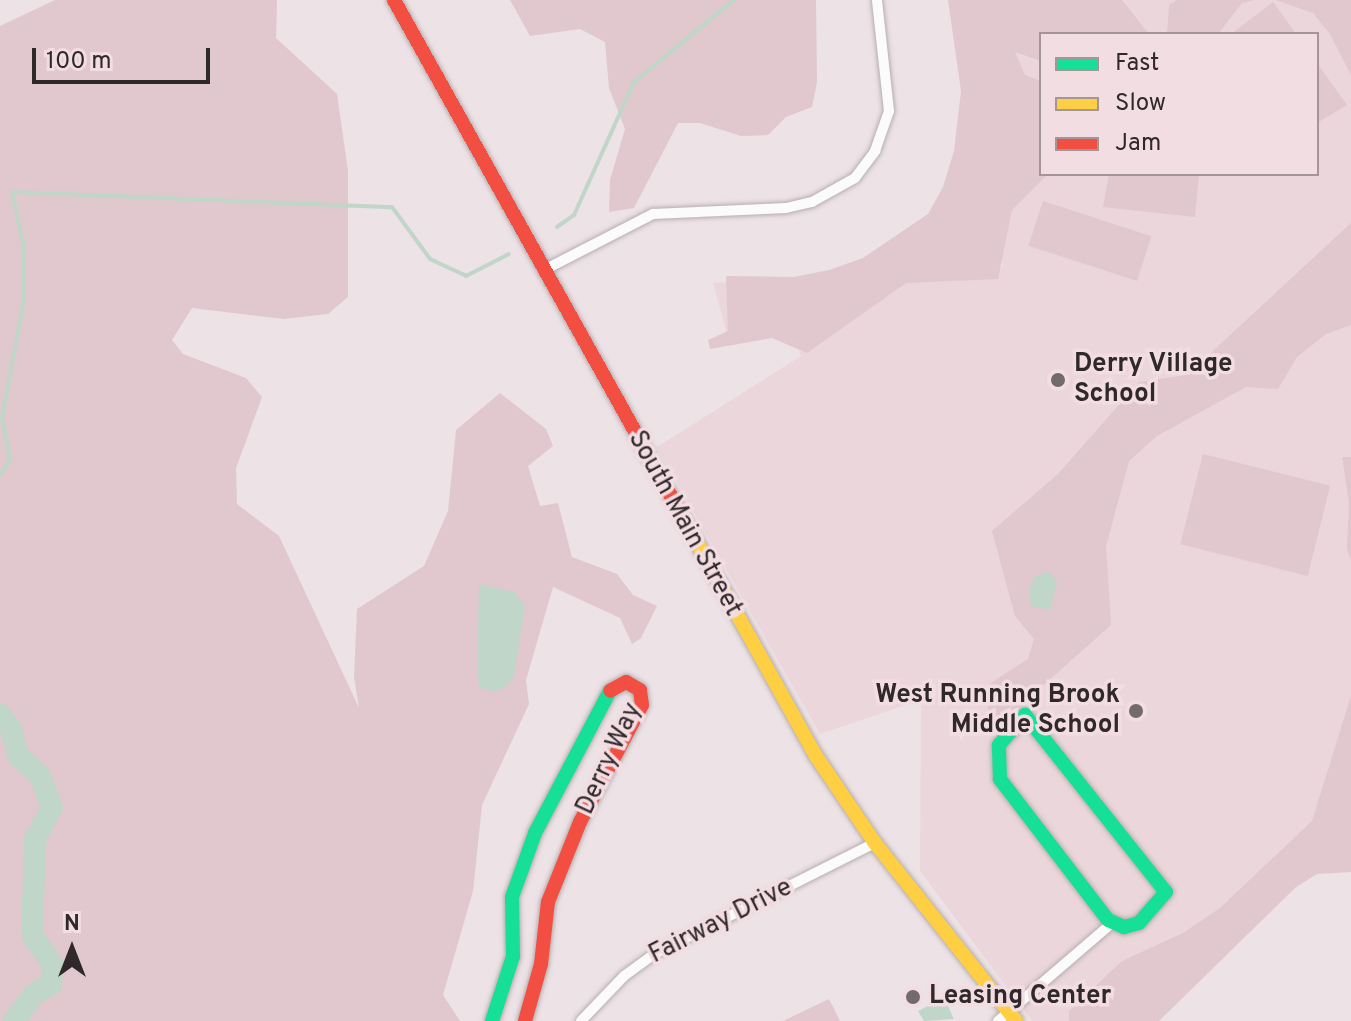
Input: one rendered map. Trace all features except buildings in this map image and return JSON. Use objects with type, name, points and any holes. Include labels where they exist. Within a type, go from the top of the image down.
[{"type":"street","name":"South Main Street","points":[[394,0],[762,662],[875,843],[1008,1018]]},
{"type":"street","points":[[544,270],[653,214],[786,208],[825,197],[855,178],[875,151],[889,111],[877,0]]},
{"type":"street","name":"Derry Way","points":[[492,1021],[513,956],[512,897],[535,833],[612,686],[626,682],[640,690],[642,705],[580,822],[549,898],[541,964],[525,1021]]},
{"type":"street","points":[[1008,1018],[1112,923],[1139,923],[1166,892],[1025,715],[999,745],[1000,779],[1112,923]]},
{"type":"street","name":"Fairway Drive","points":[[581,1021],[610,989],[654,954],[875,843]]},
{"type":"shaded area","points":[[55,0],[277,0],[276,38],[337,94],[348,171],[348,297],[328,314],[284,319],[192,308],[172,340],[183,354],[246,378],[262,397],[236,468],[237,504],[279,536],[359,708],[354,677],[357,609],[424,566],[448,511],[456,430],[500,393],[546,429],[553,446],[528,466],[540,506],[558,503],[572,557],[617,574],[633,595],[657,606],[641,638],[632,644],[620,618],[553,587],[526,680],[529,704],[482,805],[473,891],[443,995],[460,1021],[0,1021],[0,26]]},
{"type":"shaded area","points":[[510,0],[816,0],[817,82],[812,107],[786,117],[768,135],[741,136],[700,123],[678,123],[634,208],[609,212],[610,180],[625,129],[609,88],[605,42],[580,29],[530,36]]},
{"type":"shaded area","points":[[948,0],[1122,0],[1147,32],[1039,32],[1039,60],[1015,52],[1025,75],[1039,80],[1039,176],[1046,176],[1012,210],[998,279],[906,283],[807,353],[772,338],[710,349],[708,340],[728,331],[726,276],[794,277],[829,270],[863,258],[928,214],[943,187],[954,151],[961,91]]},
{"type":"shaded area","points":[[951,0],[1349,0],[1351,457],[1342,457],[1351,518],[1351,723],[1329,814],[1103,1021],[1032,1021],[920,871],[921,700],[820,734],[657,447],[801,356],[784,308],[728,337],[713,283],[1003,267]]},
{"type":"shaded area","points":[[1177,0],[1254,0],[1242,3],[1220,32],[1167,32],[1169,5]]},
{"type":"shaded area","points":[[1276,0],[1351,0],[1351,75],[1330,34],[1313,13]]},
{"type":"shaded area","points":[[1273,2],[1295,32],[1234,32]]},
{"type":"shaded area","points":[[1319,66],[1347,105],[1319,122]]},
{"type":"shaded area","points":[[1109,176],[1199,176],[1195,217],[1103,207]]},
{"type":"shaded area","points":[[1043,201],[1151,236],[1137,281],[1028,246]]},
{"type":"shaded area","points":[[1351,223],[1351,325],[1326,334],[1297,357],[1278,389],[1246,387],[1157,436],[1129,461],[1106,546],[1111,625],[993,730],[983,688],[1028,659],[1034,639],[1015,616],[992,531],[1058,474],[1139,382],[1187,375]]},
{"type":"shaded area","points":[[1203,454],[1330,486],[1308,576],[1181,544]]},
{"type":"shaded area","points":[[1342,457],[1351,457],[1351,560],[1347,549],[1349,504]]},
{"type":"shaded area","points":[[1049,571],[1057,582],[1050,610],[1030,606],[1030,586],[1036,576]]},
{"type":"shaded area","points":[[479,584],[515,592],[525,606],[514,676],[506,687],[493,692],[480,687],[477,673]]},
{"type":"shaded area","points":[[1351,696],[1351,872],[1317,874],[1296,887],[1159,1021],[1069,1021],[1069,1011],[1122,961],[1183,933],[1220,908],[1312,821]]},
{"type":"shaded area","points":[[944,998],[954,1019],[924,1021],[918,1011]]},
{"type":"shaded area","points":[[829,999],[840,1021],[783,1021]]},
{"type":"waterway","points":[[557,227],[574,215],[634,82],[734,0]]},
{"type":"waterway","points":[[0,476],[10,460],[2,417],[23,305],[24,248],[12,192],[392,207],[430,259],[466,276],[509,254]]},
{"type":"waterway","points":[[0,714],[11,729],[18,755],[40,776],[52,807],[35,841],[32,935],[53,965],[51,984],[33,995],[14,1021]]},
{"type":"traffic: fast","points":[[492,1021],[513,956],[512,897],[535,833],[610,691]]},
{"type":"traffic: fast","points":[[1025,715],[1166,892],[1139,923],[1124,927],[1108,920],[1000,779],[999,745],[1025,715]]},
{"type":"traffic: slow","points":[[689,528],[816,756],[875,843],[1016,1021]]},
{"type":"traffic: jam","points":[[394,0],[689,528]]},
{"type":"traffic: jam","points":[[525,1021],[541,964],[548,902],[580,822],[642,705],[640,690],[626,682],[610,691]]},
{"type":"place","name":"Derry Village School","points":[[1058,380]]},
{"type":"place","name":"West Running Brook Middle School","points":[[1136,711]]},
{"type":"place","name":"Leasing Center","points":[[913,997]]}]
